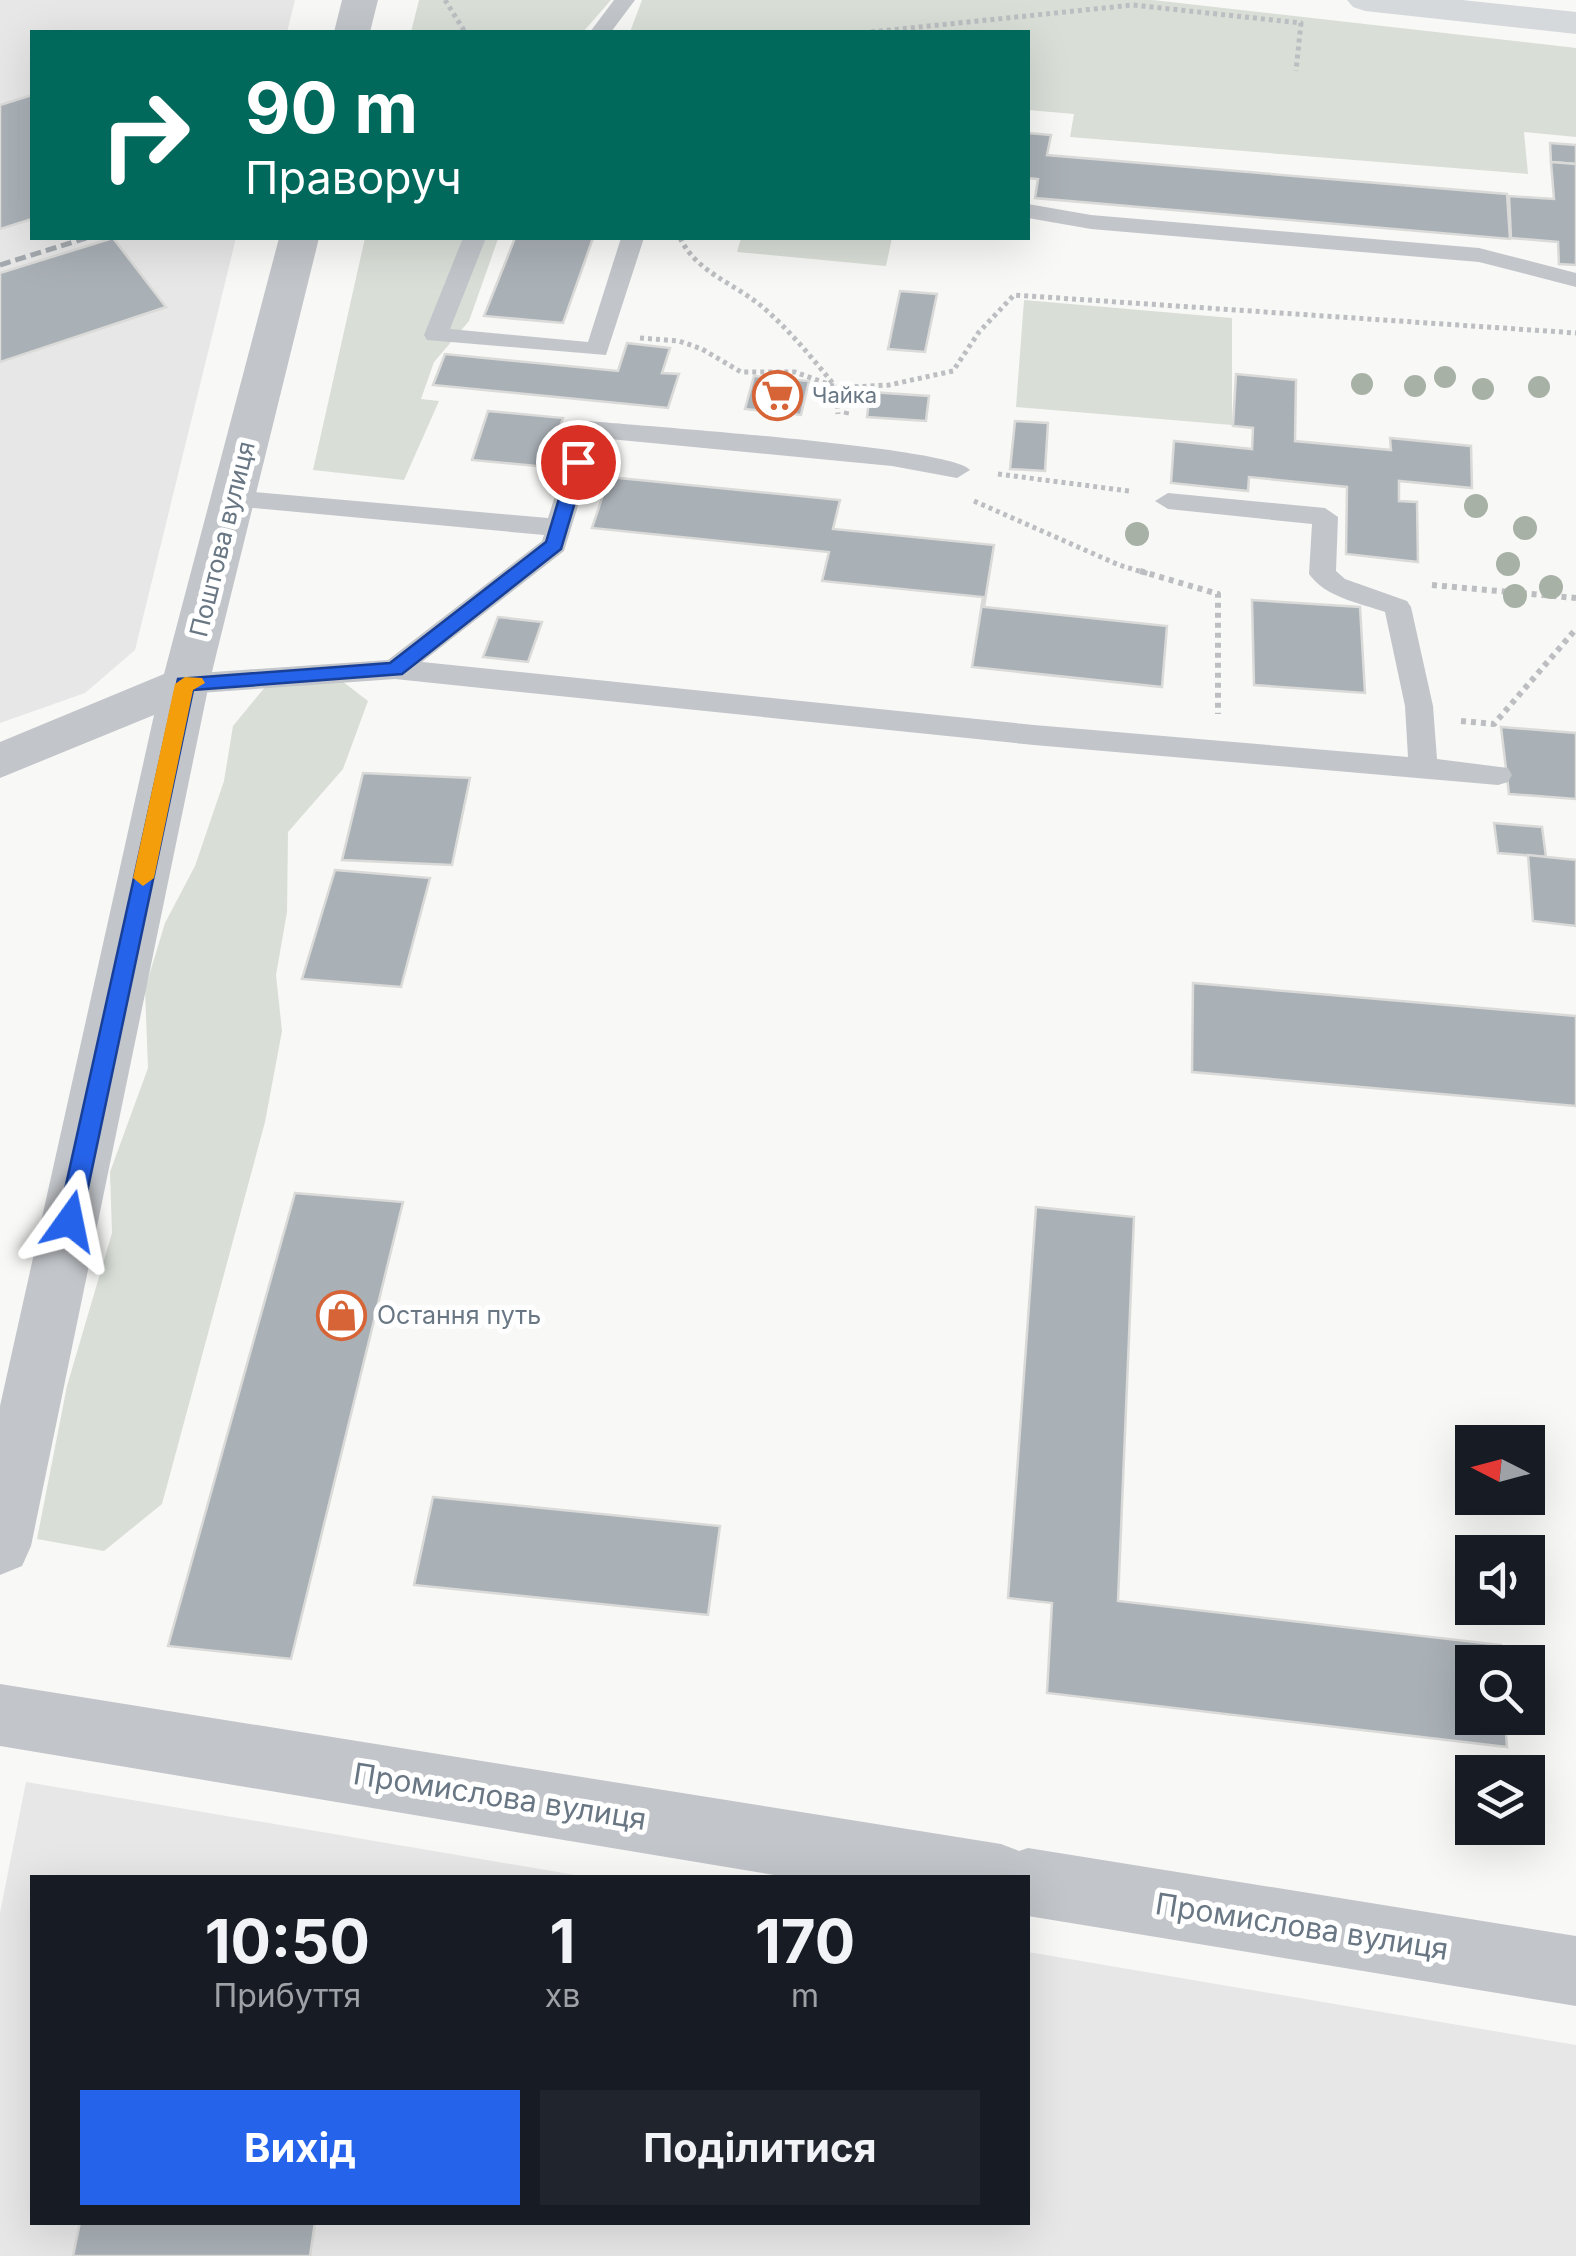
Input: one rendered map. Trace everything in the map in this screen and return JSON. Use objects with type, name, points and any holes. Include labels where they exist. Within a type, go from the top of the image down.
[{"type":"main road","points":[[1365,0],[1576,24]]},
{"type":"street","points":[[352,30],[360,0]]},
{"type":"street","name":"Поштова вулиця","points":[[0,1546],[185,684],[298,240]]},
{"type":"street","points":[[0,761],[185,684]]},
{"type":"street","name":"Промислова вулиця","points":[[0,1715],[983,1875]]},
{"type":"street","name":"Промислова вулиця","points":[[1030,1882],[1576,1971]]},
{"type":"lane","points":[[602,30],[625,0]]},
{"type":"lane","points":[[1030,211],[1092,222],[1479,255],[1576,280]]},
{"type":"lane","points":[[473,240],[436,335],[597,350],[632,240]]},
{"type":"lane","points":[[395,669],[554,544],[589,429],[892,458],[957,470]]},
{"type":"lane","points":[[232,498],[558,528]]},
{"type":"lane","points":[[1168,500],[1325,517],[1322,574],[1336,585],[1397,607],[1420,718],[1423,768]]},
{"type":"lane","points":[[185,684],[395,669],[1034,735],[1498,775]]},
{"type":"path","points":[[445,0],[463,30]]},
{"type":"path","points":[[890,30],[1133,5],[1300,23],[1296,71]]},
{"type":"path","points":[[681,240],[691,262],[749,296],[795,339],[836,388]]},
{"type":"path","points":[[814,451],[844,423],[851,387],[889,385],[953,371],[979,332],[1014,295],[1576,333]]},
{"type":"path","points":[[957,470],[1106,486],[1168,500]]},
{"type":"path","points":[[1415,583],[1576,598]]},
{"type":"path","points":[[1420,718],[1494,724],[1576,629]]},
{"type":"shaded area","points":[[0,0],[295,0],[288,30],[30,30],[30,240],[236,240],[135,650],[85,693],[0,723]]},
{"type":"shaded area","points":[[419,0],[611,0],[585,30],[412,30]]},
{"type":"shaded area","points":[[642,0],[1153,0],[1576,48],[1576,137],[1524,132],[1528,174],[1070,137],[1074,114],[1030,110],[1030,30],[631,30]]},
{"type":"shaded area","points":[[365,240],[498,240],[469,321],[434,362],[421,399],[439,401],[404,480],[313,470]]},
{"type":"shaded area","points":[[740,240],[892,240],[886,266],[737,252]]},
{"type":"shaded area","points":[[1024,300],[1232,318],[1232,425],[1016,407]]},
{"type":"shaded area","points":[[270,681],[342,681],[368,701],[343,769],[288,832],[287,912],[276,975],[282,1031],[265,1122],[162,1504],[104,1551],[37,1539],[67,1386],[112,1233],[110,1172],[148,1068],[145,989],[165,923],[195,866],[224,781],[233,726]]},
{"type":"shaded area","points":[[26,1782],[575,1875],[30,1875],[30,2225],[1030,2225],[1030,1952],[1576,2045],[1576,2256],[0,2256],[0,1913]]},
{"type":"building","points":[[30,96],[30,220],[0,229],[0,105]]},
{"type":"building","points":[[1030,133],[1051,135],[1047,155],[1507,194],[1510,239],[1035,198],[1038,179],[1030,178]]},
{"type":"building","points":[[1550,143],[1576,145],[1576,164],[1551,162]]},
{"type":"building","points":[[1551,162],[1576,164],[1576,265],[1559,264],[1558,242],[1511,238],[1509,196],[1554,199]]},
{"type":"building","points":[[115,240],[166,307],[0,362],[0,273]]},
{"type":"building","points":[[514,240],[592,240],[563,323],[484,316]]},
{"type":"building","points":[[900,291],[937,294],[925,352],[888,349]]},
{"type":"building","points":[[627,343],[670,348],[662,373],[679,374],[668,408],[433,385],[445,354],[618,371]]},
{"type":"building","points":[[1236,374],[1296,380],[1295,441],[1391,450],[1390,438],[1471,446],[1472,488],[1399,481],[1399,501],[1417,502],[1418,562],[1346,554],[1347,487],[1249,477],[1248,491],[1171,483],[1174,441],[1252,449],[1253,428],[1233,426]]},
{"type":"building","name":"Чайка","points":[[754,376],[809,381],[801,415],[745,409]]},
{"type":"building","points":[[870,392],[929,396],[926,421],[867,417]]},
{"type":"building","points":[[488,411],[563,418],[547,467],[472,460]]},
{"type":"building","points":[[1015,421],[1048,423],[1045,471],[1010,469]]},
{"type":"building","points":[[609,477],[840,500],[833,529],[994,545],[984,607],[1167,626],[1162,687],[972,667],[983,597],[822,581],[829,552],[592,528]]},
{"type":"building","points":[[1252,600],[1360,607],[1365,693],[1254,685]]},
{"type":"building","points":[[498,617],[542,622],[528,662],[483,657]]},
{"type":"building","points":[[1501,727],[1576,733],[1576,799],[1509,794]]},
{"type":"building","points":[[363,773],[470,778],[452,865],[342,860]]},
{"type":"building","points":[[1494,823],[1542,827],[1546,857],[1498,853]]},
{"type":"building","points":[[1528,855],[1576,860],[1576,926],[1533,921]]},
{"type":"building","points":[[335,870],[430,878],[401,987],[302,979]]},
{"type":"building","points":[[1193,983],[1576,1016],[1576,1106],[1192,1072]]},
{"type":"building","points":[[295,1193],[403,1202],[291,1659],[168,1646]]},
{"type":"building","points":[[1036,1207],[1134,1217],[1118,1601],[1501,1645],[1455,1645],[1455,1735],[1506,1735],[1507,1747],[1047,1693],[1052,1603],[1008,1598]]},
{"type":"building","points":[[433,1497],[720,1526],[708,1615],[414,1585]]},
{"type":"building","points":[[79,2225],[315,2225],[310,2256],[73,2256]]},
{"type":"railway","points":[[0,265],[80,240]]},
{"type":"slow traffic","points":[[143,878],[185,684],[195,683]]},
{"type":"place","name":"Чайка","points":[[777,395]]},
{"type":"place","name":"Остання путь","points":[[342,1315]]},
{"type":"route","points":[[70,1221],[185,684],[395,669],[554,544],[578,462]]}]
